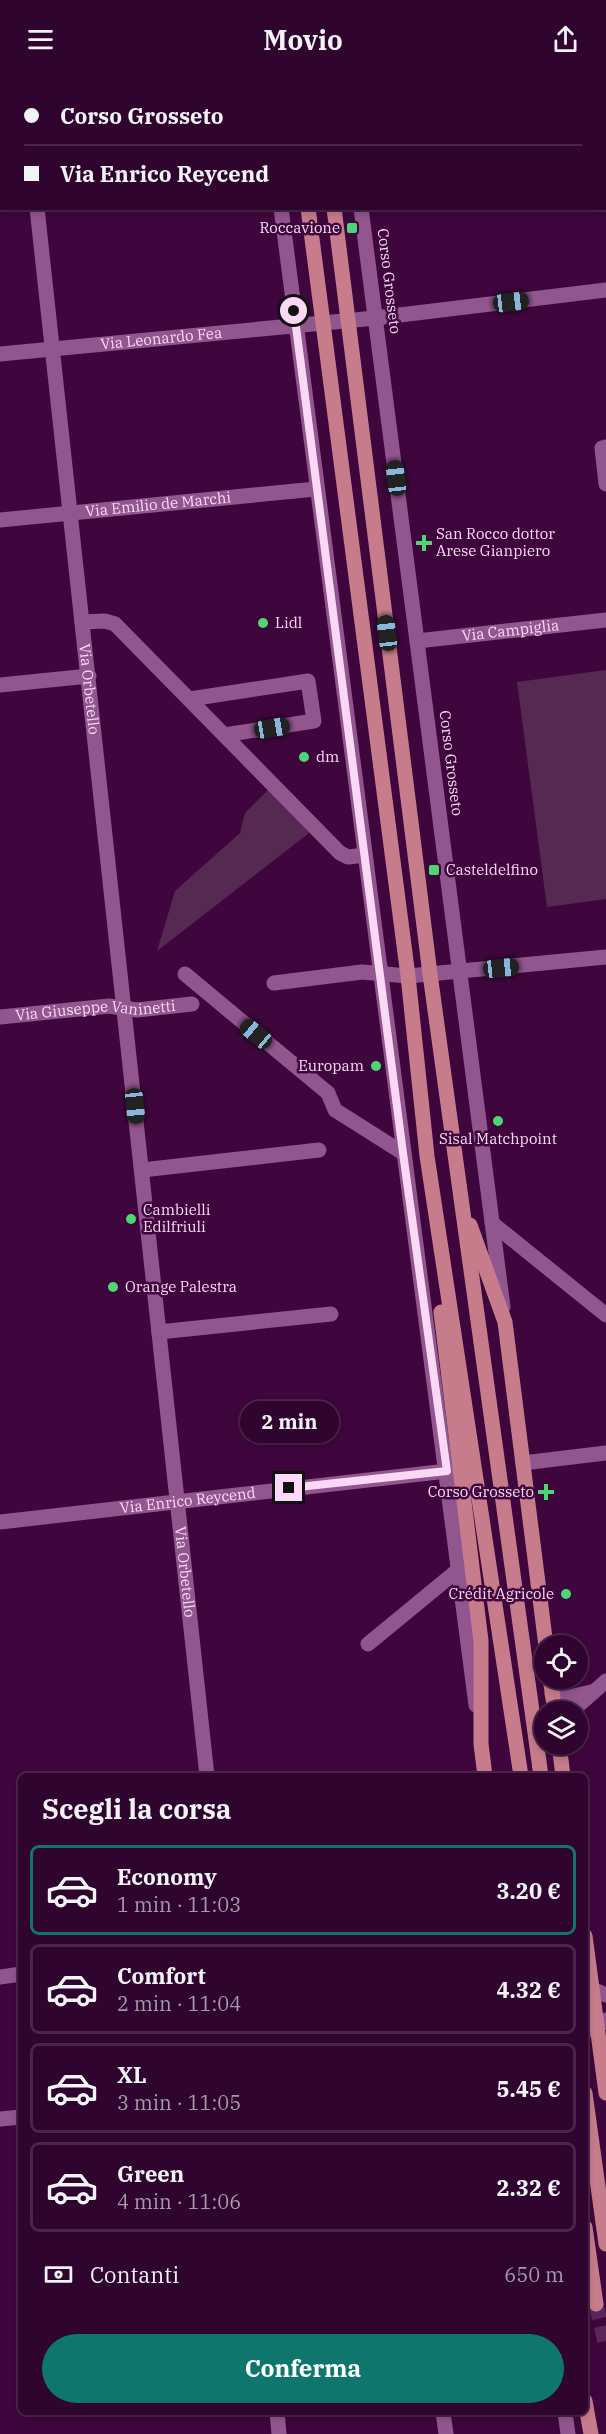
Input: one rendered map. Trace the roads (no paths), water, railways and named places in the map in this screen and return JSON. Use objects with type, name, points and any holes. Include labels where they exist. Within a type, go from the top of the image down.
[{"type":"main road","points":[[308,210],[408,976],[428,1163],[521,1773]]},
{"type":"main road","name":"Corso Grosseto","points":[[334,210],[429,974],[541,1773]]},
{"type":"main road","points":[[428,1163],[432,1238],[480,1631],[483,1667],[481,1744],[485,1773]]},
{"type":"main road","name":"Corso Grosseto","points":[[458,1188],[505,1322],[545,1635]]},
{"type":"main road","points":[[551,1689],[553,1701]]},
{"type":"main road","points":[[560,1755],[563,1773]]},
{"type":"main road","points":[[588,1948],[599,1992],[596,2026],[606,2093]]},
{"type":"main road","points":[[588,2115],[606,2244]]},
{"type":"main road","points":[[588,2249],[596,2304]]},
{"type":"main road","points":[[588,2415],[591,2434]]},
{"type":"street","name":"Via Orbetello","points":[[37,210],[207,1773]]},
{"type":"street","points":[[280,210],[481,1744]]},
{"type":"street","name":"Corso Grosseto","points":[[361,210],[505,1322]]},
{"type":"street","name":"Via Leonardo Fea","points":[[0,354],[375,318],[606,290]]},
{"type":"street","points":[[606,447],[602,448],[606,484]]},
{"type":"street","name":"Via Emilio de Marchi","points":[[0,520],[316,489]]},
{"type":"street","name":"Via Campiglia","points":[[417,641],[606,620]]},
{"type":"street","points":[[82,622],[105,621],[115,624],[340,853],[348,857],[365,855]]},
{"type":"street","points":[[0,685],[89,676]]},
{"type":"street","points":[[190,699],[308,681],[314,721],[224,735]]},
{"type":"street","points":[[274,983],[362,972],[408,976],[606,957]]},
{"type":"street","points":[[184,974],[328,1093],[335,1110],[403,1153]]},
{"type":"street","name":"Via Giuseppe Vaninetti","points":[[0,1017],[109,1006],[137,1010],[192,1004]]},
{"type":"street","points":[[142,1170],[319,1150]]},
{"type":"street","points":[[492,1223],[606,1315]]},
{"type":"street","points":[[159,1332],[331,1314]]},
{"type":"street","points":[[523,1463],[606,1453]]},
{"type":"street","name":"Via Enrico Reycend","points":[[0,1522],[447,1471]]},
{"type":"street","points":[[368,1644],[458,1570]]},
{"type":"street","points":[[552,1694],[565,1698],[601,1685]]},
{"type":"street","points":[[583,1701],[601,1685]]},
{"type":"street","points":[[0,1977],[18,1974]]},
{"type":"street","points":[[0,2120],[18,2117]]},
{"type":"street","points":[[277,2415],[279,2434]]},
{"type":"street","points":[[443,2415],[446,2434]]},
{"type":"street","points":[[565,2415],[568,2434]]},
{"type":"tunnel","points":[[596,2304],[606,2347]]},
{"type":"place","name":"Roccavione","points":[[352,228]]},
{"type":"place","name":"San Rocco dottor Arese Gianpiero","points":[[424,543]]},
{"type":"place","name":"Lidl","points":[[263,623]]},
{"type":"place","name":"dm","points":[[304,757]]},
{"type":"place","name":"Casteldelfino","points":[[434,870]]},
{"type":"place","name":"Europam","points":[[376,1066]]},
{"type":"place","name":"Sisal Matchpoint","points":[[498,1121]]},
{"type":"place","name":"Cambielli Edilfriuli","points":[[131,1219]]},
{"type":"place","name":"Orange Palestra","points":[[113,1287]]},
{"type":"place","name":"Corso Grosseto","points":[[546,1492]]},
{"type":"place","name":"Crédit Agricole","points":[[566,1594]]}]
